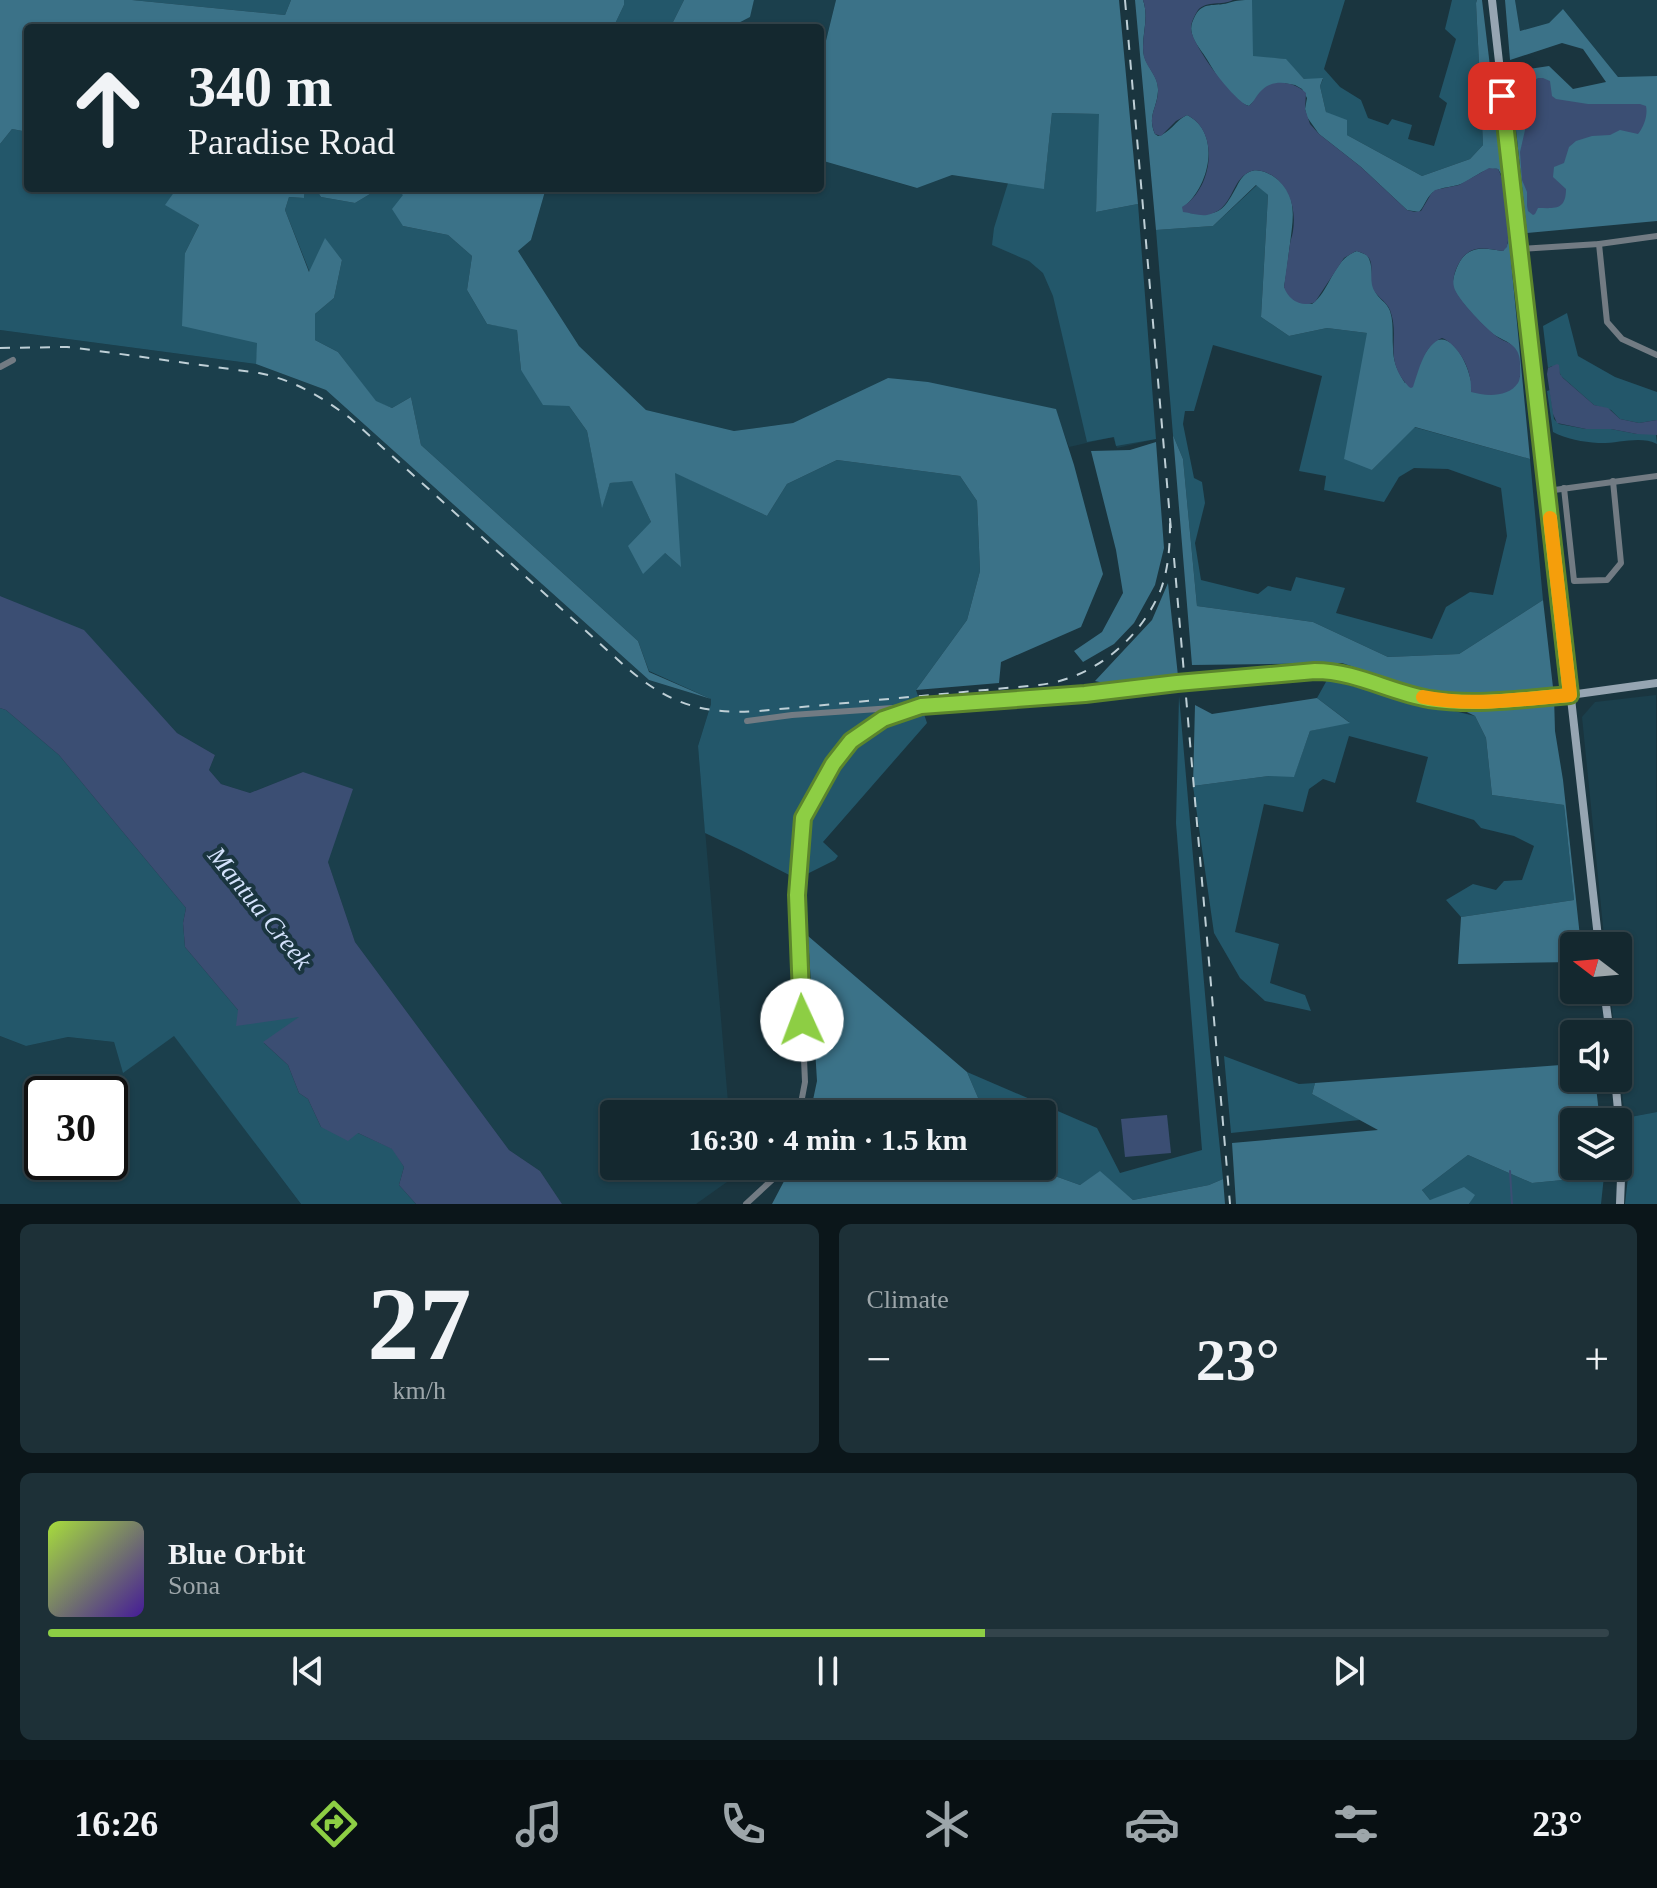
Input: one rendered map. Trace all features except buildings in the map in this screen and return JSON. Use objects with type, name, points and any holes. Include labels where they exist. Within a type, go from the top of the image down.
[{"type":"main road","points":[[1492,0],[1597,932]]},
{"type":"main road","points":[[1570,695],[1657,683]]},
{"type":"main road","points":[[1616,1092],[1622,1153],[1620,1204]]},
{"type":"street","points":[[1520,249],[1599,244],[1657,236]]},
{"type":"street","points":[[1599,244],[1607,322],[1622,339],[1657,355]]},
{"type":"street","points":[[0,367],[13,360]]},
{"type":"street","points":[[1547,491],[1657,476]]},
{"type":"street","points":[[1564,488],[1574,581],[1607,580],[1621,563],[1613,481]]},
{"type":"street","points":[[747,721],[1085,694],[1315,671],[1336,671],[1425,698],[1457,703],[1570,695]]},
{"type":"street","points":[[802,1100],[805,1082],[797,895],[803,818],[833,764],[851,741],[883,719],[921,706]]},
{"type":"street","points":[[746,1204],[772,1180]]},
{"type":"shaded area","points":[[0,0],[132,0],[285,15],[291,0],[624,0],[615,24],[24,24],[24,131],[12,129],[0,144]]},
{"type":"shaded area","points":[[132,0],[291,0],[285,15]]},
{"type":"shaded area","points":[[624,0],[684,0],[672,24],[615,24]]},
{"type":"shaded area","points":[[684,0],[754,0],[750,17],[737,24],[672,24]]},
{"type":"shaded area","points":[[754,0],[836,0],[824,49],[824,24],[737,24],[750,17]]},
{"type":"shaded area","points":[[836,0],[1119,0],[1138,204],[1096,212],[1099,114],[1052,113],[1044,189],[952,175],[917,188],[824,161],[824,49]]},
{"type":"shaded area","points":[[1135,0],[1143,0],[1146,15],[1144,56],[1158,86],[1152,117],[1155,134],[1166,133],[1187,115],[1205,133],[1208,145],[1206,171],[1195,195],[1187,204],[1189,213],[1214,213],[1224,207],[1249,172],[1258,170],[1273,176],[1287,190],[1292,207],[1284,287],[1294,300],[1312,304],[1349,255],[1357,251],[1367,255],[1375,291],[1390,311],[1394,358],[1405,383],[1432,343],[1439,340],[1446,340],[1458,350],[1471,381],[1520,377],[1519,361],[1513,347],[1483,325],[1464,305],[1453,287],[1463,257],[1478,249],[1503,251],[1508,243],[1508,229],[1530,459],[1415,427],[1372,470],[1344,459],[1367,333],[1327,328],[1289,336],[1261,317],[1268,195],[1256,185],[1213,226],[1156,230]]},
{"type":"shaded area","points":[[1252,0],[1345,0],[1324,69],[1340,87],[1361,100],[1368,118],[1388,125],[1392,119],[1412,125],[1408,139],[1434,146],[1447,103],[1439,97],[1456,39],[1445,29],[1452,0],[1477,0],[1483,145],[1470,159],[1422,176],[1347,135],[1326,112],[1320,86],[1323,79],[1304,79],[1285,59],[1252,57]]},
{"type":"shaded area","points":[[1252,0],[1253,56],[1286,59],[1304,79],[1323,78],[1320,86],[1326,112],[1347,120],[1347,135],[1422,176],[1470,159],[1483,145],[1476,3],[1482,0],[1508,226],[1498,169],[1435,191],[1419,212],[1407,210],[1361,167],[1319,134],[1307,117],[1307,98],[1302,89],[1283,83],[1258,97],[1249,106],[1236,99],[1220,81],[1193,37],[1192,25],[1198,11],[1209,5]]},
{"type":"shaded area","points":[[1505,0],[1515,0],[1520,31],[1549,23],[1563,9],[1618,77],[1657,76],[1657,221],[1527,233],[1516,130],[1516,71],[1549,66],[1573,89],[1606,82],[1583,49],[1562,43],[1510,60]]},
{"type":"shaded area","points":[[1515,0],[1657,0],[1657,76],[1618,77],[1563,9],[1549,23],[1520,31]]},
{"type":"shaded area","points":[[1052,113],[1100,114],[1096,212],[1138,204],[1156,439],[1116,446],[1114,437],[1087,442],[1053,296],[1043,273],[1029,261],[992,245],[1008,183],[1044,188]]},
{"type":"shaded area","points":[[12,129],[24,131],[24,192],[174,192],[166,205],[199,225],[185,253],[258,343],[256,364],[0,330],[0,144]]},
{"type":"shaded area","points":[[824,161],[916,188],[952,175],[1044,189],[1156,439],[1117,448],[1113,437],[1069,447],[1055,409],[888,378],[793,423],[734,431],[646,410],[579,346],[518,251],[531,240],[545,192],[824,192]]},
{"type":"shaded area","points":[[1257,185],[1268,195],[1261,317],[1289,336],[1327,328],[1367,333],[1372,470],[1414,427],[1530,459],[1543,600],[1459,654],[1388,657],[1313,622],[1197,606],[1183,459],[1173,435],[1156,230],[1213,226]],"holes":[[[1213,345],[1322,376],[1299,471],[1326,476],[1324,490],[1384,502],[1399,477],[1414,468],[1448,469],[1501,488],[1507,536],[1493,595],[1470,592],[1446,607],[1432,639],[1336,613],[1345,588],[1296,577],[1291,591],[1268,586],[1258,594],[1201,580],[1195,543],[1205,503],[1202,482],[1194,478],[1183,424],[1185,411],[1194,411]]]},
{"type":"shaded area","points":[[174,192],[305,192],[304,198],[289,197],[285,210],[309,272],[325,238],[342,260],[334,298],[315,314],[315,340],[338,352],[376,401],[392,408],[411,397],[421,445],[638,641],[649,672],[711,699],[649,680],[326,390],[256,364],[257,343],[182,326],[185,253],[199,225],[165,205]]},
{"type":"shaded area","points":[[305,192],[318,192],[321,197],[355,203],[373,192],[399,192],[404,195],[403,226],[448,235],[472,256],[467,290],[487,324],[517,329],[521,370],[569,406],[587,431],[602,506],[610,483],[632,480],[665,553],[680,566],[674,472],[767,516],[787,484],[837,460],[960,476],[977,501],[980,571],[967,620],[916,690],[927,723],[823,842],[838,856],[835,860],[797,879],[705,833],[698,746],[711,699],[649,671],[638,641],[421,445],[411,397],[392,408],[376,402],[338,352],[315,340],[315,314],[334,298],[342,260],[325,239],[310,273],[285,210],[289,197],[304,198]]},
{"type":"shaded area","points":[[318,192],[373,192],[355,203],[321,197]]},
{"type":"shaded area","points":[[399,192],[545,192],[531,240],[518,251],[579,346],[646,410],[734,431],[793,423],[888,378],[928,382],[1056,409],[1103,574],[1081,627],[1001,662],[999,683],[916,690],[967,620],[980,571],[977,501],[960,476],[837,460],[787,484],[767,516],[675,473],[681,567],[665,553],[643,574],[628,546],[651,522],[632,481],[610,483],[602,508],[587,431],[569,406],[543,405],[521,370],[517,330],[487,324],[467,290],[472,256],[448,235],[403,226],[392,209],[403,195]]},
{"type":"shaded area","points":[[1567,313],[1578,356],[1615,377],[1657,392],[1657,420],[1639,423],[1620,419],[1611,410],[1594,405],[1552,366],[1548,368],[1543,326]]},
{"type":"shaded area","points":[[0,330],[256,364],[326,390],[649,680],[711,699],[698,746],[728,1100],[600,1100],[600,1180],[730,1180],[696,1204],[562,1204],[540,1171],[509,1150],[355,942],[328,862],[303,772],[250,793],[221,784],[209,770],[215,755],[177,733],[84,631],[0,596]]},
{"type":"shaded area","points":[[1550,390],[1554,419],[1559,424],[1656,434],[1657,444],[1636,440],[1592,443],[1553,432],[1547,391]]},
{"type":"shaded area","points":[[1173,435],[1183,459],[1197,606],[1313,622],[1388,657],[1459,654],[1543,600],[1579,932],[1560,932],[1560,962],[1458,964],[1461,917],[1574,900],[1564,805],[1492,795],[1486,738],[1475,716],[1422,690],[1342,663],[1192,665]]},
{"type":"shaded area","points":[[1156,442],[1164,548],[1155,585],[1134,623],[1114,644],[1083,662],[1074,651],[1102,632],[1123,593],[1116,550],[1091,451],[1130,450]]},
{"type":"shaded area","points":[[1168,583],[1178,676],[1108,684],[1095,681],[1152,620]]},
{"type":"shaded area","points":[[1327,680],[1475,716],[1486,738],[1492,795],[1564,805],[1574,900],[1461,917],[1446,900],[1473,884],[1496,890],[1504,881],[1522,880],[1534,846],[1514,836],[1481,828],[1474,820],[1416,802],[1428,757],[1349,736],[1335,783],[1323,779],[1309,789],[1303,812],[1264,804],[1235,932],[1279,944],[1270,983],[1305,995],[1311,1011],[1265,1001],[1240,978],[1214,933],[1193,786],[1269,776],[1294,776],[1310,731],[1349,722],[1317,698]]},
{"type":"shaded area","points":[[1656,695],[1657,1112],[1632,1117],[1632,1108],[1624,1108],[1622,1092],[1632,1092],[1632,1020],[1613,1020],[1612,1004],[1632,1004],[1632,932],[1604,932],[1582,717],[1595,702]]},
{"type":"shaded area","points":[[1179,696],[1223,1179],[1209,1185],[1133,1200],[1100,1172],[1080,1185],[1056,1176],[1056,1110],[1097,1128],[1120,1173],[1202,1150],[1176,823]]},
{"type":"shaded area","points":[[1317,698],[1350,723],[1310,731],[1294,777],[1269,776],[1193,786],[1195,705],[1212,714]]},
{"type":"shaded area","points":[[0,708],[59,755],[186,908],[183,923],[185,947],[238,1010],[301,1017],[264,1043],[288,1065],[299,1093],[308,1099],[321,1127],[358,1133],[393,1149],[404,1167],[399,1185],[416,1204],[301,1204],[174,1036],[123,1073],[114,1042],[68,1037],[26,1046],[0,1036]]},
{"type":"shaded area","points":[[808,936],[967,1072],[979,1100],[813,1100],[817,1081]]},
{"type":"shaded area","points":[[174,1035],[301,1204],[0,1204],[0,1036],[26,1046],[68,1037],[114,1042],[123,1072]]},
{"type":"shaded area","points":[[1224,1056],[1299,1084],[1315,1083],[1312,1094],[1360,1120],[1231,1133]]},
{"type":"shaded area","points":[[1560,1065],[1560,1092],[1597,1092],[1598,1108],[1560,1108],[1560,1180],[1563,1180],[1532,1183],[1468,1155],[1422,1190],[1430,1200],[1464,1187],[1475,1195],[1469,1204],[1236,1204],[1232,1143],[1378,1130],[1312,1094],[1315,1083]]},
{"type":"shaded area","points":[[967,1072],[1032,1100],[979,1100]]},
{"type":"shaded area","points":[[1657,1112],[1657,1204],[1625,1204],[1628,1180],[1632,1180],[1632,1117]]},
{"type":"shaded area","points":[[1468,1155],[1532,1183],[1604,1180],[1601,1204],[1469,1204],[1474,1195],[1430,1200],[1422,1190]]},
{"type":"shaded area","points":[[1100,1171],[1133,1200],[1209,1185],[1223,1179],[1225,1204],[772,1204],[785,1180],[1056,1180],[1056,1176],[1080,1185]]},
{"type":"water","points":[[1143,0],[1233,0],[1202,7],[1191,26],[1205,58],[1233,94],[1249,106],[1260,92],[1272,84],[1290,84],[1301,89],[1306,93],[1305,109],[1310,124],[1407,210],[1421,211],[1435,190],[1459,185],[1489,168],[1498,169],[1507,208],[1507,247],[1503,251],[1484,248],[1468,253],[1458,266],[1453,284],[1460,299],[1474,314],[1494,335],[1511,344],[1517,352],[1520,377],[1514,388],[1496,395],[1471,392],[1464,360],[1452,344],[1442,338],[1426,352],[1413,387],[1409,387],[1396,367],[1390,310],[1373,289],[1370,260],[1363,253],[1356,251],[1344,258],[1315,302],[1305,304],[1292,299],[1284,287],[1293,231],[1293,208],[1284,187],[1270,175],[1255,170],[1243,176],[1227,202],[1216,212],[1204,215],[1183,212],[1182,207],[1192,199],[1206,175],[1208,147],[1198,123],[1187,115],[1161,136],[1155,134],[1152,117],[1158,87],[1144,57],[1146,15]]},
{"type":"water","points":[[1538,78],[1550,81],[1552,96],[1556,99],[1588,104],[1640,104],[1646,106],[1646,113],[1638,134],[1620,130],[1610,135],[1576,141],[1569,147],[1564,163],[1554,167],[1553,177],[1566,189],[1564,201],[1558,207],[1538,208],[1533,215],[1528,211],[1520,152],[1528,117],[1525,96],[1530,83]]},
{"type":"water","points":[[1557,364],[1563,378],[1594,405],[1608,408],[1620,419],[1639,423],[1657,420],[1657,435],[1586,429],[1557,423],[1547,374],[1548,368]]},
{"type":"water","name":"Mantua Creek","points":[[0,596],[84,630],[177,733],[215,755],[209,770],[221,784],[250,793],[303,772],[353,789],[328,862],[355,942],[509,1150],[540,1171],[562,1204],[416,1204],[399,1185],[404,1167],[392,1149],[358,1133],[348,1141],[321,1127],[308,1099],[299,1093],[288,1065],[263,1042],[299,1017],[236,1026],[238,1010],[185,947],[183,923],[186,908],[59,755],[0,708]]},
{"type":"water","points":[[1167,1115],[1171,1153],[1125,1157],[1121,1119]]},
{"type":"waterway","points":[[1510,1171],[1512,1204]]},
{"type":"railway","points":[[1125,0],[1171,530]]},
{"type":"railway","points":[[0,348],[67,347],[259,373],[307,390],[350,418],[634,673],[666,695],[717,710],[759,711],[1039,685],[1078,674],[1113,654],[1128,640],[1152,607],[1166,572],[1170,521]]},
{"type":"railway","points":[[1174,558],[1230,1204]]},
{"type":"slow traffic","points":[[1423,697],[1457,703],[1570,695],[1550,518]]},
{"type":"route","points":[[802,1020],[797,895],[803,818],[833,764],[851,741],[883,719],[921,706],[1085,694],[1315,671],[1336,671],[1425,698],[1457,703],[1570,695],[1502,96]]}]
